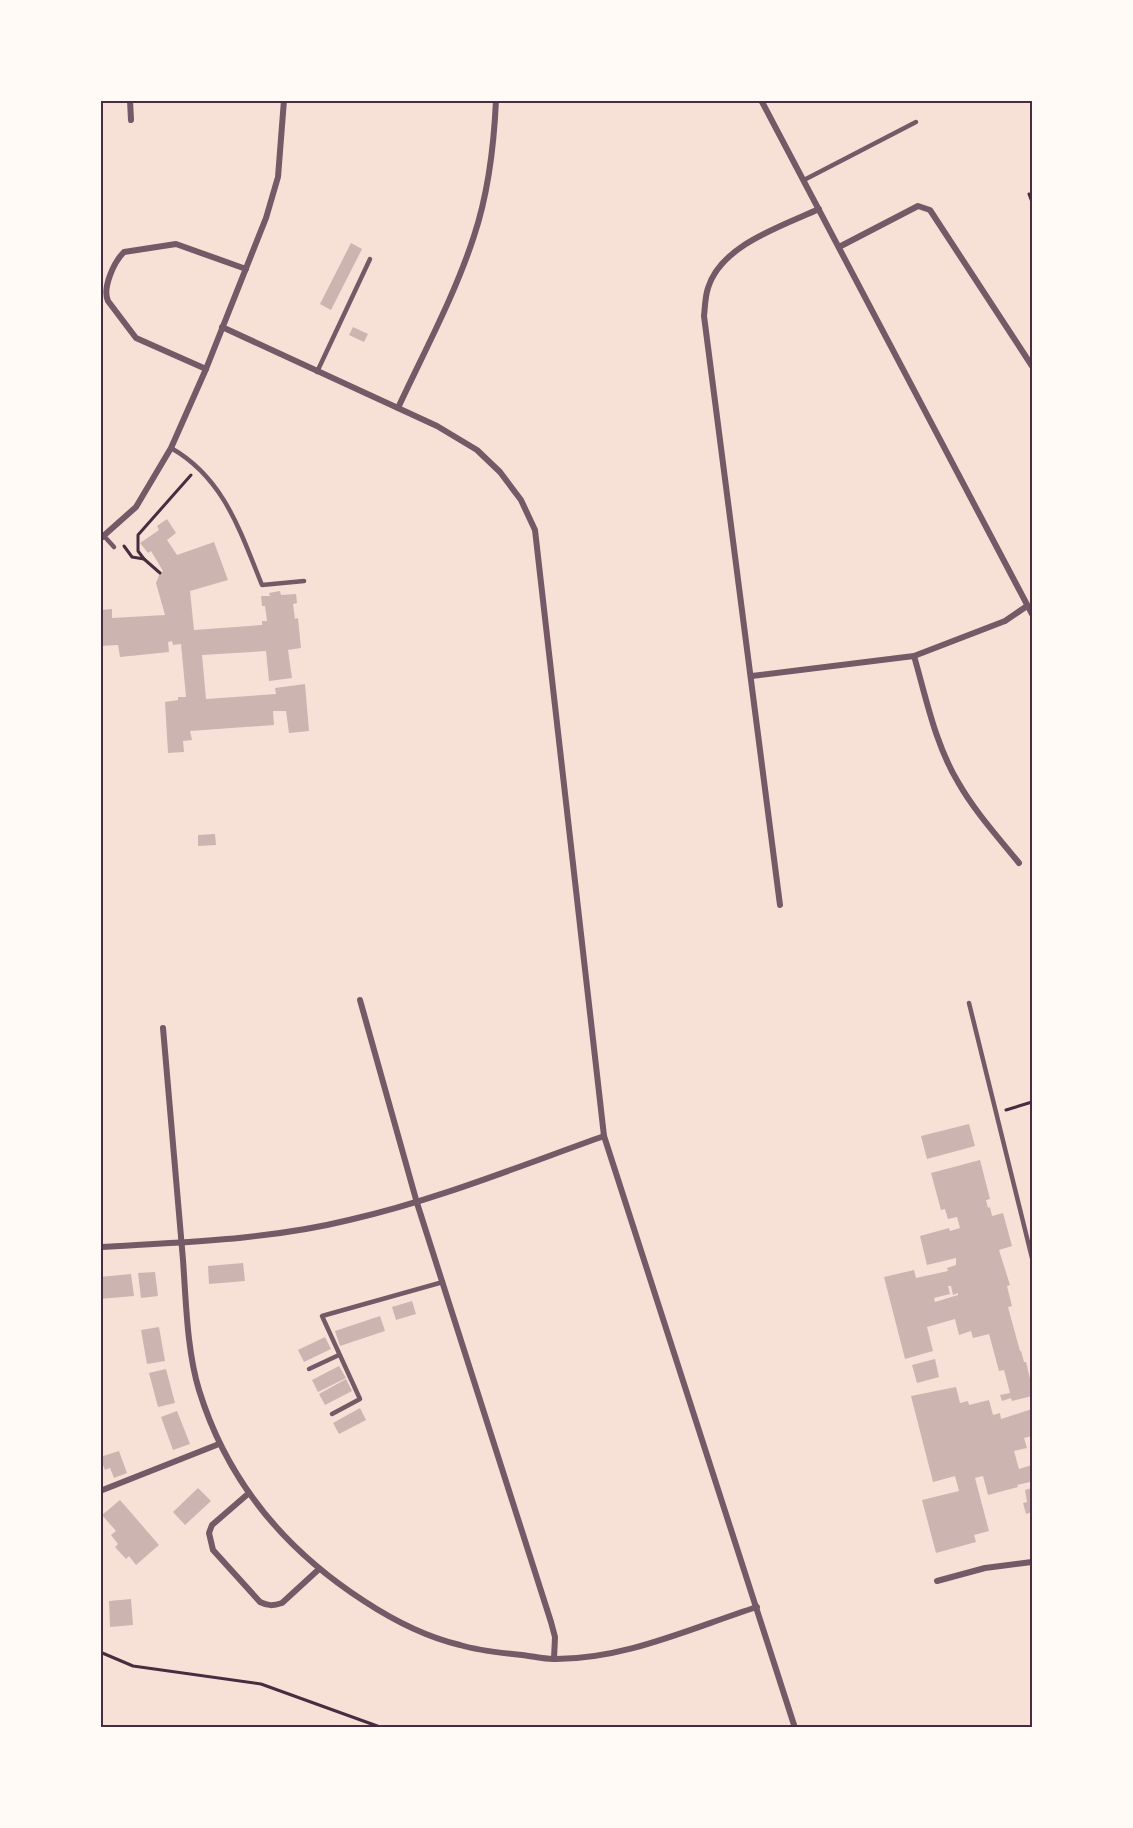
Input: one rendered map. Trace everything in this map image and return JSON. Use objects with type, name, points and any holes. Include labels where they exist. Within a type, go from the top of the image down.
[{"type":"street","points":[[129,100],[131,120]]},
{"type":"street","points":[[102,537],[136,507],[171,448],[206,369],[266,218],[278,177],[284,100]]},
{"type":"street","points":[[398,408],[454,288],[474,235],[488,173],[496,100]]},
{"type":"street","points":[[761,100],[1032,614]]},
{"type":"street","points":[[839,246],[918,206],[930,210],[1032,366]]},
{"type":"street","points":[[780,905],[704,316],[707,289],[723,261],[740,246],[819,209]]},
{"type":"street","points":[[206,369],[136,338],[108,301],[106,289],[119,257],[124,252],[176,244],[246,269]]},
{"type":"street","points":[[222,327],[437,426],[477,450],[500,472],[521,500],[535,530],[604,1136],[795,1728]]},
{"type":"street","points":[[752,676],[914,656],[1005,621],[1027,606]]},
{"type":"street","points":[[914,656],[937,734],[956,780],[975,810],[1019,863]]},
{"type":"street","points":[[360,1000],[417,1203],[551,1622],[555,1637],[554,1659]]},
{"type":"street","points":[[163,1028],[189,1335],[198,1388],[219,1444],[249,1493],[289,1541],[333,1581],[379,1611],[413,1628],[457,1645],[488,1652],[554,1659],[590,1656],[645,1646],[757,1607]]},
{"type":"street","points":[[100,1247],[287,1232],[347,1221],[417,1203],[604,1136]]},
{"type":"street","points":[[100,1491],[219,1444]]},
{"type":"street","points":[[249,1493],[212,1526],[209,1541],[220,1559],[266,1606],[282,1603],[318,1569]]},
{"type":"street","points":[[938,1581],[984,1568],[1032,1562]]},
{"type":"lane","points":[[804,180],[916,122]]},
{"type":"lane","points":[[317,372],[370,259]]},
{"type":"lane","points":[[171,448],[198,467],[228,506],[239,527],[262,585],[304,581]]},
{"type":"lane","points":[[102,537],[114,547]]},
{"type":"lane","points":[[969,1003],[1032,1258]]},
{"type":"lane","points":[[332,1413],[360,1399],[322,1316],[443,1282]]},
{"type":"lane","points":[[309,1369],[339,1355]]},
{"type":"path","points":[[1029,194],[1032,202]]},
{"type":"path","points":[[160,573],[138,551],[138,535],[198,467]]},
{"type":"path","points":[[112,530],[132,557],[144,559]]},
{"type":"path","points":[[996,1113],[1032,1102]]},
{"type":"path","points":[[100,1652],[133,1666],[261,1684],[380,1727]]},
{"type":"building","points":[[351,243],[362,249],[331,310],[320,304]]},
{"type":"building","points":[[353,327],[368,334],[364,342],[349,335]]},
{"type":"building","points":[[167,519],[176,533],[167,540],[177,555],[214,542],[228,580],[190,591],[194,630],[262,625],[262,621],[267,621],[261,596],[270,596],[269,593],[280,591],[281,595],[296,594],[297,603],[293,604],[295,619],[298,618],[301,648],[288,650],[292,678],[269,681],[266,651],[202,655],[206,699],[276,694],[275,688],[305,684],[309,731],[289,733],[286,711],[273,711],[274,725],[190,731],[192,740],[183,741],[184,752],[168,753],[165,702],[178,700],[178,697],[186,697],[181,644],[173,645],[172,641],[168,642],[169,652],[120,657],[118,645],[100,646],[100,610],[112,609],[112,618],[165,615],[156,583],[163,571],[151,551],[148,553],[140,543],[159,530],[157,526]]},
{"type":"building","points":[[215,834],[216,845],[198,846],[198,835]]},
{"type":"building","points":[[969,1124],[975,1146],[927,1159],[921,1136]]},
{"type":"building","points":[[980,1160],[990,1199],[986,1200],[988,1208],[990,1207],[992,1216],[1003,1213],[1012,1246],[999,1250],[1010,1285],[1007,1286],[1012,1306],[1008,1307],[1020,1351],[1026,1362],[1032,1396],[1002,1401],[1000,1395],[1010,1393],[1004,1370],[999,1371],[989,1334],[973,1338],[971,1331],[959,1335],[955,1319],[927,1327],[933,1351],[905,1359],[884,1277],[914,1270],[916,1278],[948,1271],[947,1268],[956,1265],[956,1258],[927,1265],[920,1236],[949,1228],[950,1231],[960,1228],[957,1217],[948,1219],[945,1209],[941,1210],[931,1173]],"holes":[[[948,1286],[951,1286],[953,1295],[958,1293],[958,1295],[935,1302],[934,1298],[950,1294]]]},
{"type":"building","points":[[243,1263],[245,1281],[209,1284],[208,1266]]},
{"type":"building","points":[[155,1272],[158,1296],[141,1298],[138,1273]]},
{"type":"building","points":[[131,1274],[134,1296],[100,1299],[100,1277]]},
{"type":"building","points":[[412,1301],[416,1314],[396,1320],[392,1307]]},
{"type":"building","points":[[380,1316],[385,1331],[340,1346],[335,1331]]},
{"type":"building","points":[[159,1327],[165,1361],[147,1364],[141,1330]]},
{"type":"building","points":[[325,1337],[331,1349],[304,1362],[298,1350]]},
{"type":"building","points":[[935,1359],[939,1377],[917,1383],[912,1365]]},
{"type":"building","points":[[339,1366],[346,1378],[318,1392],[312,1380]]},
{"type":"building","points":[[166,1369],[175,1403],[158,1407],[149,1373]]},
{"type":"building","points":[[346,1379],[352,1391],[325,1405],[319,1394]]},
{"type":"building","points":[[956,1387],[960,1403],[968,1401],[969,1405],[989,1400],[993,1415],[1000,1413],[1001,1419],[1032,1409],[1032,1436],[1024,1438],[1027,1448],[1014,1451],[1019,1469],[1032,1465],[1032,1487],[1030,1482],[988,1495],[983,1476],[975,1478],[989,1531],[974,1535],[976,1542],[936,1553],[922,1500],[959,1491],[955,1476],[933,1482],[911,1396]]},
{"type":"building","points":[[360,1408],[366,1420],[339,1434],[333,1423]]},
{"type":"building","points":[[177,1411],[190,1444],[173,1450],[161,1417]]},
{"type":"building","points":[[119,1451],[127,1473],[114,1478],[110,1468],[105,1470],[100,1457]]},
{"type":"building","points":[[198,1488],[211,1501],[185,1525],[173,1512]]},
{"type":"building","points":[[1032,1488],[1032,1512],[1026,1514],[1023,1503],[1027,1502],[1025,1490]]},
{"type":"building","points":[[120,1500],[159,1545],[136,1565],[129,1556],[126,1559],[115,1547],[118,1544],[111,1535],[116,1531],[102,1515]]},
{"type":"building","points":[[131,1599],[133,1625],[110,1627],[109,1601]]}]
